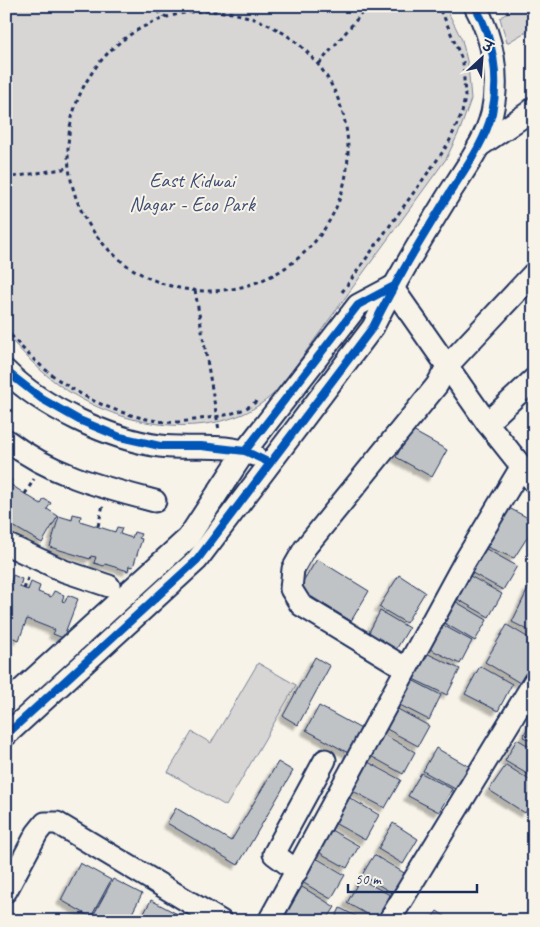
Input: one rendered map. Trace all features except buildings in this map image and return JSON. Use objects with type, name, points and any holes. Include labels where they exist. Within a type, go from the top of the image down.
[{"type":"street","points":[[6,735],[197,560],[374,327],[392,287],[478,147],[492,114],[496,88],[494,65],[489,40],[475,6]]},
{"type":"street","points":[[478,147],[534,108]]},
{"type":"street","points":[[406,668],[301,605],[291,589],[293,569],[305,548],[437,385],[448,365],[534,273]]},
{"type":"street","points":[[269,921],[465,561],[530,476],[487,423],[392,287]]},
{"type":"street","points":[[6,704],[188,538],[245,451],[358,305],[392,287]]},
{"type":"street","points":[[9,379],[79,420],[120,436],[160,446],[202,446],[245,451],[270,463]]},
{"type":"street","points":[[487,423],[534,380]]},
{"type":"street","points":[[6,440],[49,468],[81,480],[155,501]]},
{"type":"street","points":[[6,544],[64,572],[109,586]]},
{"type":"street","points":[[389,921],[534,682]]},
{"type":"street","points":[[297,871],[274,854],[325,760]]},
{"type":"street","points":[[6,891],[37,833],[45,823],[57,823],[221,921]]},
{"type":"path","points":[[151,6],[165,17]]},
{"type":"path","points":[[165,17],[168,6]]},
{"type":"path","points":[[319,64],[368,6]]},
{"type":"path","points":[[338,298],[440,156],[449,142],[462,113],[465,97],[463,62],[444,17],[437,6]]},
{"type":"path","points":[[202,10],[222,11],[249,17],[276,28],[292,38],[319,64],[330,80],[338,97],[348,134],[349,153],[343,190],[337,208],[317,240],[304,254],[289,266],[254,283],[215,291],[174,287],[149,278],[120,260],[106,246],[93,230],[75,195],[69,168],[68,135],[78,96],[99,62],[113,47],[129,34],[146,24],[165,17],[202,10]]},
{"type":"path","points":[[6,178],[69,168]]},
{"type":"path","points":[[195,290],[221,448]]},
{"type":"path","points":[[6,329],[44,369],[65,385],[111,408],[137,416],[167,422],[192,421],[217,417],[251,407],[264,396]]},
{"type":"green space","name":"East Kidwai Nagar - Eco Park","points":[[6,6],[445,6],[462,40],[468,65],[471,99],[460,130],[446,159],[278,390],[248,412],[221,421],[197,425],[150,423],[103,409],[62,387],[39,369],[6,334]]},
{"type":"green space","points":[[505,6],[534,6],[534,27],[507,43],[500,18],[508,12]]},
{"type":"green space","points":[[258,663],[296,685],[226,806],[168,772],[192,732],[211,743]]},
{"type":"cycle path","points":[[6,735],[197,560],[373,327],[410,259],[474,155],[489,124],[494,99],[495,72],[490,44],[475,6]]},
{"type":"cycle path","points":[[245,451],[358,305],[392,287]]},
{"type":"cycle path","points":[[6,371],[42,399],[79,420],[120,437],[160,446],[201,446],[245,451],[270,463]]}]
